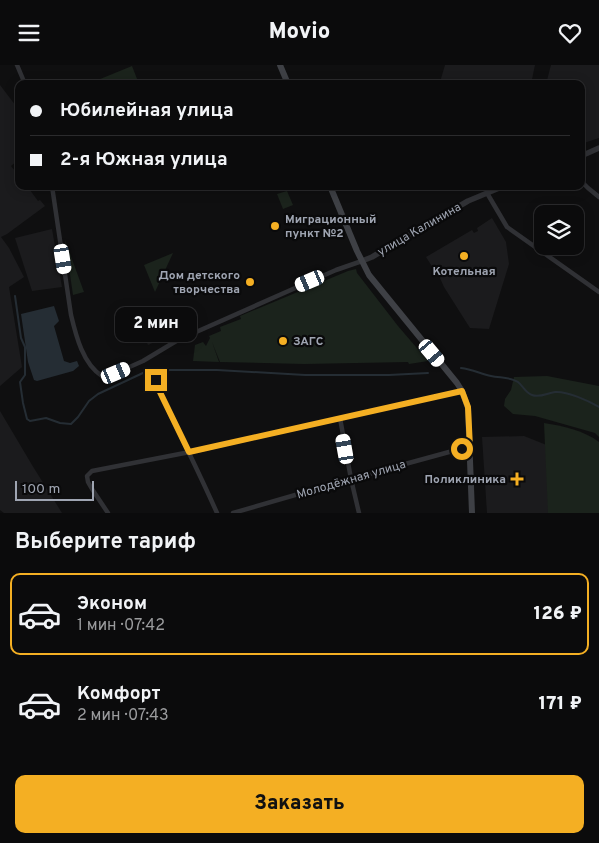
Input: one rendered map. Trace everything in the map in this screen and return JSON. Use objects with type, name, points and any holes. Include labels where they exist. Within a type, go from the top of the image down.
[{"type":"main road","points":[[280,65],[286,80]]},
{"type":"main road","points":[[332,190],[368,275],[462,391],[468,407],[472,513]]},
{"type":"street","points":[[17,65],[23,80]]},
{"type":"street","points":[[585,154],[599,149]]},
{"type":"street","points":[[585,185],[599,197]]},
{"type":"street","points":[[53,190],[75,331],[90,365],[102,376],[116,373],[143,361],[178,340],[362,261]]},
{"type":"street","name":"улица Калинина","points":[[362,261],[468,201],[494,190]]},
{"type":"street","points":[[487,193],[508,227],[599,292]]},
{"type":"street","points":[[156,380],[157,386],[217,513]]},
{"type":"street","points":[[108,513],[88,482],[87,476],[92,471],[189,452],[462,391]]},
{"type":"street","points":[[340,419],[358,513]]},
{"type":"street","name":"Молодёжная улица","points":[[233,513],[460,449],[470,448]]},
{"type":"shaded area","points":[[445,65],[535,65],[532,80],[441,80]]},
{"type":"shaded area","points":[[551,65],[599,65],[599,138],[585,143],[585,80],[547,80]]},
{"type":"shaded area","points":[[132,66],[137,80],[98,80]]},
{"type":"shaded area","points":[[0,85],[15,105],[15,162],[11,166],[15,171],[15,190],[30,190],[38,201],[40,200],[45,206],[1,237],[24,277],[9,287],[22,367],[0,386]]},
{"type":"shaded area","points":[[287,191],[293,205],[283,209],[277,194]]},
{"type":"shaded area","points":[[492,218],[506,242],[509,264],[489,329],[470,328],[444,287],[436,269],[433,268],[426,257],[472,230],[474,233],[478,231],[477,228]]},
{"type":"shaded area","points":[[52,229],[62,287],[32,291],[15,238]]},
{"type":"shaded area","points":[[65,240],[84,292],[73,295]]},
{"type":"shaded area","points":[[173,253],[155,292],[144,265]]},
{"type":"shaded area","points":[[356,269],[357,273],[398,326],[428,361],[409,364],[408,362],[304,364],[220,362],[212,342],[219,362],[193,361],[195,345],[203,342],[206,346],[210,338],[209,336],[221,331],[220,327],[241,319],[240,316]]},
{"type":"shaded area","points":[[54,306],[59,321],[54,326],[64,361],[70,363],[77,361],[79,366],[73,371],[37,381],[34,380],[28,362],[21,314]]},
{"type":"shaded area","points":[[157,316],[166,337],[148,345],[139,324]]},
{"type":"shaded area","points":[[547,376],[599,386],[599,437],[595,433],[535,416],[513,414],[504,406],[514,377]]},
{"type":"shaded area","points":[[0,411],[62,513],[4,513],[0,510]]},
{"type":"shaded area","points":[[544,423],[566,427],[599,442],[599,513],[548,513]]},
{"type":"shaded area","name":"Поликлиника","points":[[524,436],[549,446],[548,513],[487,513],[482,437]]},
{"type":"waterway","points":[[15,296],[21,338],[25,347],[25,375],[20,382],[27,419],[30,421],[46,418],[60,423],[71,424],[89,401],[98,394],[153,370],[217,370],[305,375],[428,373]]},
{"type":"waterway","points":[[461,368],[515,380],[528,393],[535,396],[555,392],[566,393],[584,399],[599,407]]},
{"type":"place","name":"Миграционный пункт №2","points":[[275,226]]},
{"type":"place","name":"Котельная","points":[[464,256]]},
{"type":"place","name":"Дом детского творчества","points":[[250,282]]},
{"type":"place","name":"ЗАГС","points":[[283,341]]},
{"type":"place","name":"Поликлиника","points":[[517,479]]},
{"type":"route","points":[[156,380],[157,386],[189,452],[462,391],[468,407],[470,448],[462,449]]}]
